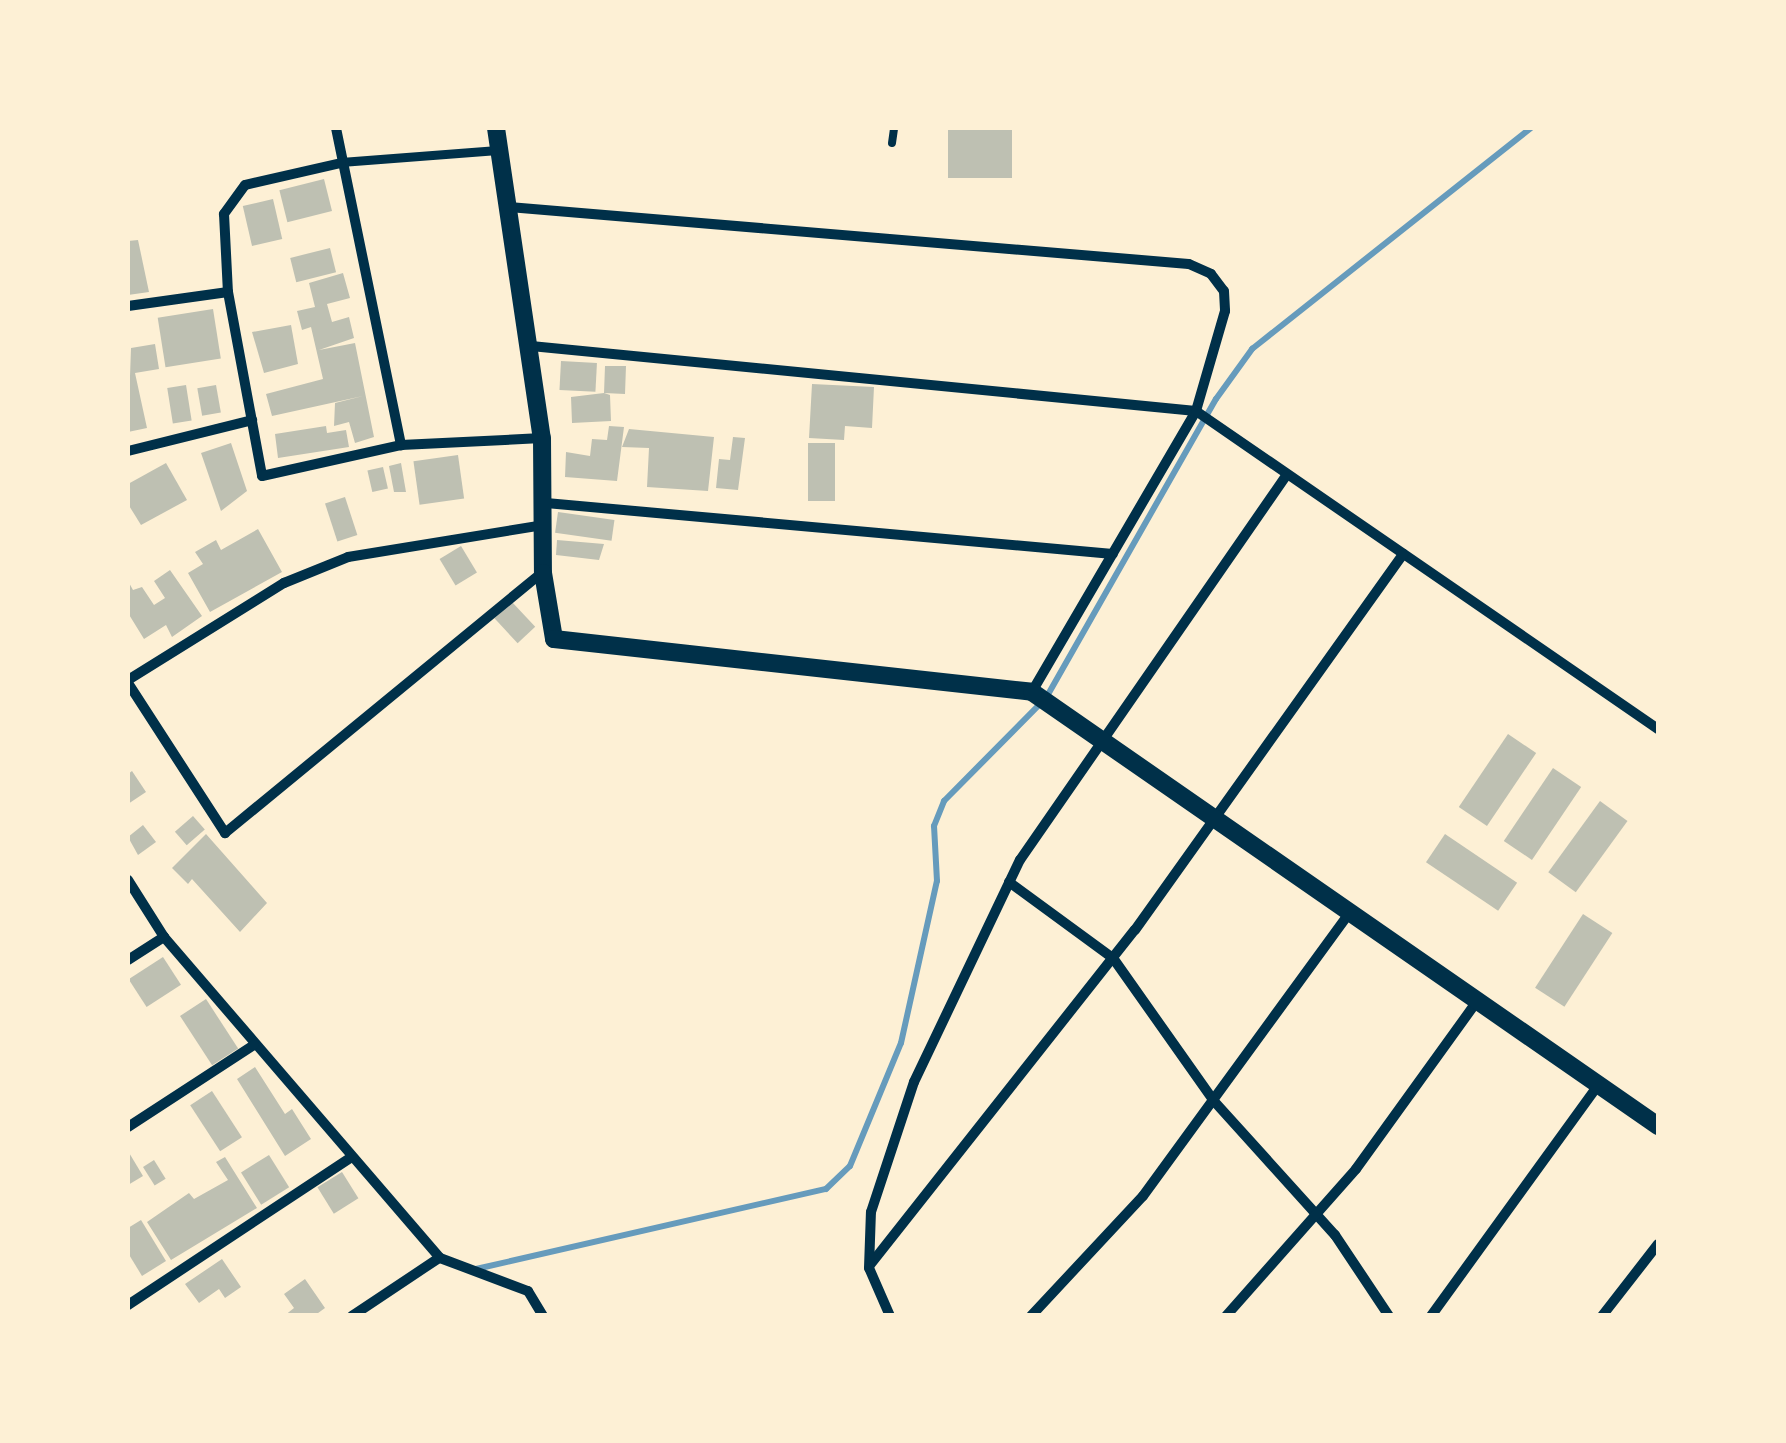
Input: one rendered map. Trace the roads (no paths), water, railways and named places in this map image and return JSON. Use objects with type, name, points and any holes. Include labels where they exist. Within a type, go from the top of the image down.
[{"type":"street","points":[[336,128],[401,445]]},
{"type":"street","points":[[496,128],[542,438],[546,503],[543,573],[554,640],[1032,692],[1104,738],[1658,1126]]},
{"type":"street","points":[[500,150],[341,162],[244,184],[224,214],[228,292],[262,476],[401,445],[542,438]]},
{"type":"street","points":[[510,207],[1189,264],[1212,274],[1224,301],[1196,411],[1032,692]]},
{"type":"street","points":[[128,306],[228,292]]},
{"type":"street","points":[[531,346],[1196,411],[1658,729]]},
{"type":"street","points":[[128,451],[252,420]]},
{"type":"street","points":[[890,1316],[868,1268],[871,1212],[914,1082],[1009,882],[1287,474]]},
{"type":"street","points":[[546,503],[1113,554]]},
{"type":"street","points":[[543,573],[225,832],[128,681],[284,583],[348,557],[544,526]]},
{"type":"street","points":[[868,1268],[1114,958],[1403,554]]},
{"type":"street","points":[[128,880],[164,937],[349,1159],[440,1258],[528,1291],[543,1316]]},
{"type":"street","points":[[1009,882],[1114,958],[1212,1100],[1316,1214],[1390,1316]]},
{"type":"street","points":[[1031,1316],[1143,1196],[1351,911]]},
{"type":"street","points":[[128,960],[164,937]]},
{"type":"street","points":[[1226,1316],[1316,1214],[1478,1000]]},
{"type":"street","points":[[128,1128],[254,1045]]},
{"type":"street","points":[[1431,1316],[1599,1084]]},
{"type":"street","points":[[128,1305],[349,1159]]},
{"type":"street","points":[[1602,1316],[1658,1244]]},
{"type":"street","points":[[352,1316],[440,1258]]},
{"type":"lane","points":[[892,143],[894,128]]},
{"type":"waterway","points":[[476,1269],[826,1189],[850,1166],[901,1043],[937,881],[934,826],[944,801],[1046,698],[1216,399],[1252,349],[1531,128]]}]
